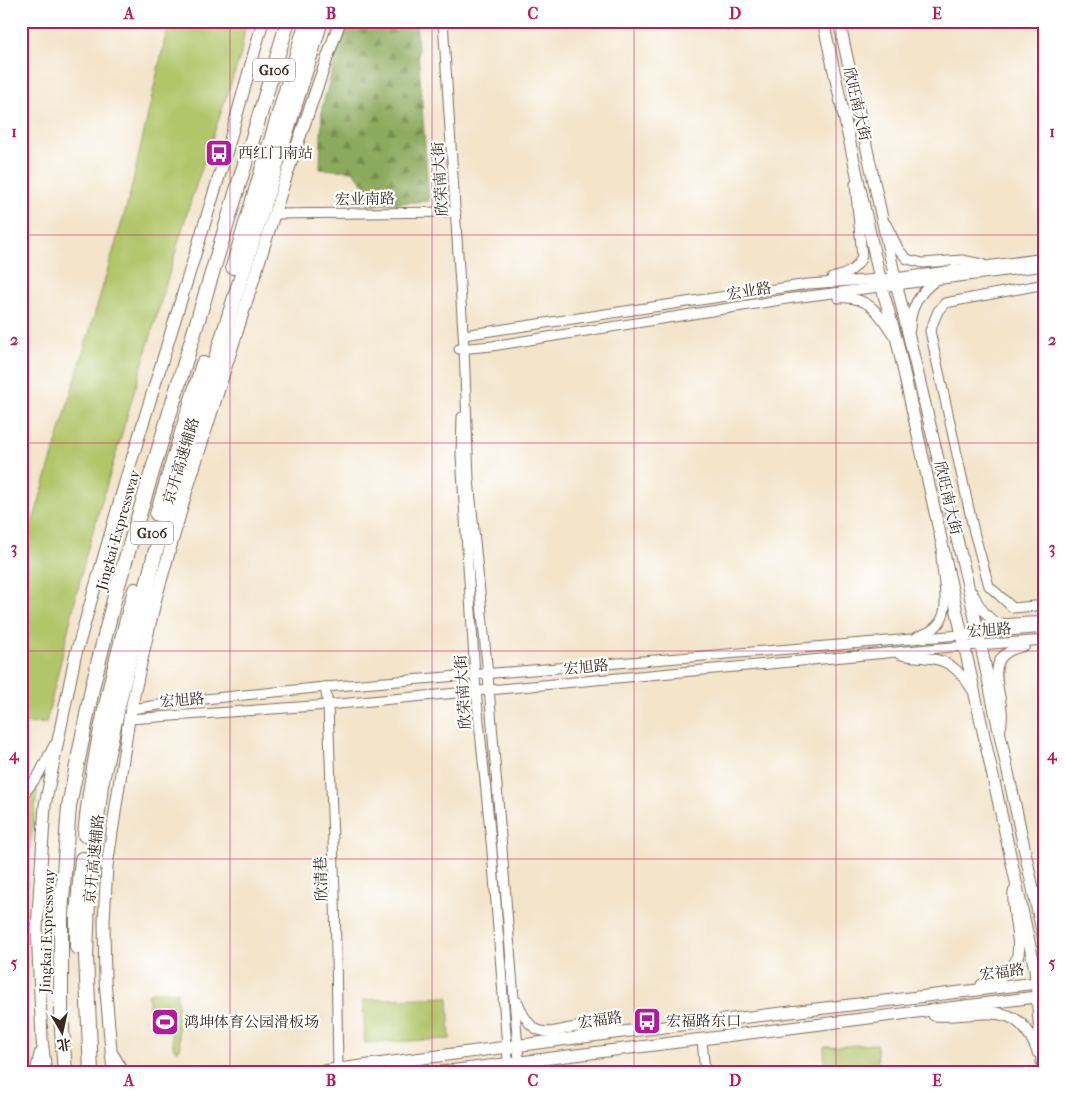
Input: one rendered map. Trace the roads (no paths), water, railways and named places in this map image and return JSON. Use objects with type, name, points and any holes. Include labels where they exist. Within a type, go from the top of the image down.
[{"type":"highway","points":[[260,118],[279,21]]},
{"type":"highway","name":"Jingkai Expressway","points":[[64,1068],[61,914],[69,806],[93,684],[122,570],[288,21]]},
{"type":"highway","name":"Jingkai Expressway","points":[[86,1066],[77,914],[87,809],[109,687],[166,483],[307,21]]},
{"type":"highway","points":[[86,1066],[88,900],[101,785],[121,693],[154,557],[319,25]]},
{"type":"main road","points":[[46,1073],[42,1040],[37,929],[45,805],[75,657],[94,584],[226,154],[262,21]]},
{"type":"main road","name":"京开高速辅路","points":[[113,1073],[105,980],[104,912],[114,813],[130,714],[164,571],[274,214],[340,21]]},
{"type":"main road","name":"欣旺南大街","points":[[823,21],[881,284],[897,341],[973,691],[1041,983],[1042,1067]]},
{"type":"main road","name":"欣旺南大街","points":[[839,21],[909,339],[967,581],[1045,945]]},
{"type":"main road","points":[[957,993],[1003,978],[1017,963],[1019,947],[1013,908],[1016,879]]},
{"type":"main road","points":[[1040,919],[1045,934]]},
{"type":"main road","name":"宏福路","points":[[308,1073],[622,1032],[1041,983]]},
{"type":"main road","name":"宏福路","points":[[433,1073],[514,1068],[702,1039],[1041,996]]},
{"type":"main road","points":[[903,1014],[945,1016],[1000,1012],[1015,1018],[1026,1028],[1042,1067]]},
{"type":"main road","points":[[36,1073],[42,1040]]},
{"type":"main road","points":[[110,1048],[117,1064],[124,1073]]},
{"type":"street","name":"欣荣南大街","points":[[443,21],[464,335],[462,348],[461,455],[476,691],[513,1047]]},
{"type":"street","points":[[808,284],[846,274],[859,263],[862,245],[856,206],[855,164]]},
{"type":"street","name":"宏业南路","points":[[274,214],[456,212]]},
{"type":"street","points":[[881,215],[899,250],[907,258],[923,263],[962,260],[992,268]]},
{"type":"street","name":"宏业路","points":[[896,282],[936,280],[1045,258]]},
{"type":"street","name":"宏业路","points":[[462,348],[492,346],[992,268],[1045,266]]},
{"type":"street","points":[[909,339],[910,320],[915,303],[923,290],[936,280]]},
{"type":"street","name":"宏业路","points":[[464,335],[808,284],[881,284]]},
{"type":"street","points":[[1045,284],[945,302],[938,310],[930,331],[974,532],[989,586],[1013,608],[1045,606]]},
{"type":"street","points":[[793,298],[815,301],[848,297],[869,303],[878,312],[897,341]]},
{"type":"street","name":"欣荣南大街","points":[[462,348],[470,479],[514,992],[513,1047]]},
{"type":"street","points":[[895,642],[925,634],[938,626],[945,614],[941,572],[941,539]]},
{"type":"street","points":[[967,581],[986,617],[1001,623],[1045,622]]},
{"type":"street","name":"宏旭路","points":[[980,640],[1045,628]]},
{"type":"street","name":"宏旭路","points":[[130,714],[328,705],[894,652],[962,641]]},
{"type":"street","points":[[1000,732],[1005,719],[996,677],[1000,657],[1014,648],[1045,641]]},
{"type":"street","name":"宏旭路","points":[[130,714],[185,701],[325,687],[895,642],[1045,641]]},
{"type":"street","points":[[894,652],[904,656],[941,660],[962,674],[973,691]]},
{"type":"street","name":"欣清巷","points":[[325,687],[328,705],[335,895],[338,1069]]},
{"type":"street","points":[[21,798],[39,774],[60,735]]},
{"type":"street","points":[[514,992],[524,1018],[531,1027],[538,1030],[544,1032],[599,1025],[622,1032]]},
{"type":"street","points":[[702,1039],[704,1073]]},
{"type":"street","points":[[513,1047],[514,1068]]},
{"type":"place","name":"西红门南站","points":[[219,153]]},
{"type":"place","name":"宏福路东口","points":[[647,1021]]},
{"type":"place","name":"鸿坤体育公园滑板场","points":[[165,1022]]}]
